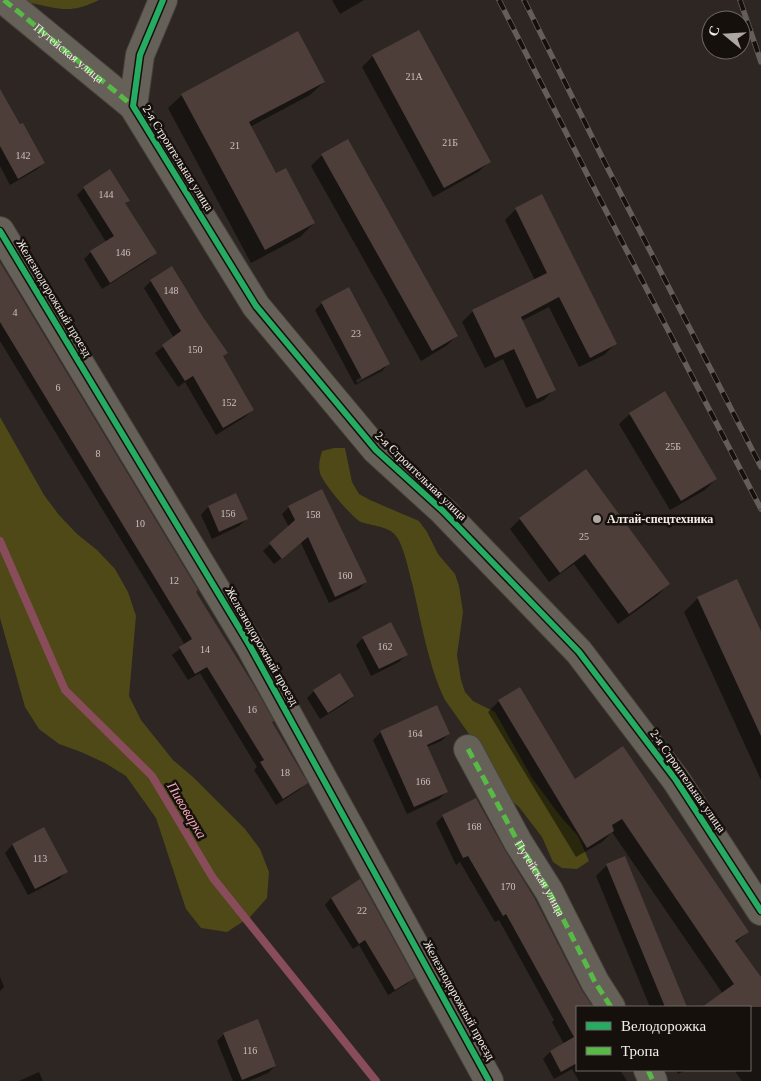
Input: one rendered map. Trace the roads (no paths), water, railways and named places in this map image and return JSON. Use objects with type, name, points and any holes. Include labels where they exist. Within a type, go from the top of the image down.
[{"type":"street","name":"Путейская улица","points":[[4,0],[133,106]]},
{"type":"street","name":"2-я Строительная улица","points":[[163,0],[140,55],[133,106],[256,306],[376,450],[443,511],[579,652],[676,780],[761,911]]},
{"type":"street","name":"Железнодорожный проезд","points":[[0,231],[250,646],[489,1081]]},
{"type":"street","name":"Путейская улица","points":[[468,749],[518,842],[549,891],[595,982],[610,1006]]},
{"type":"waterway","name":"Пивоварка","points":[[0,541],[65,690],[152,776],[213,878],[376,1081]]},
{"type":"railway","points":[[499,0],[761,509]]},
{"type":"railway","points":[[524,0],[607,167],[761,467]]},
{"type":"railway","points":[[740,0],[761,62]]},
{"type":"place","name":"Алтай-спецтехника","points":[[597,519]]}]
